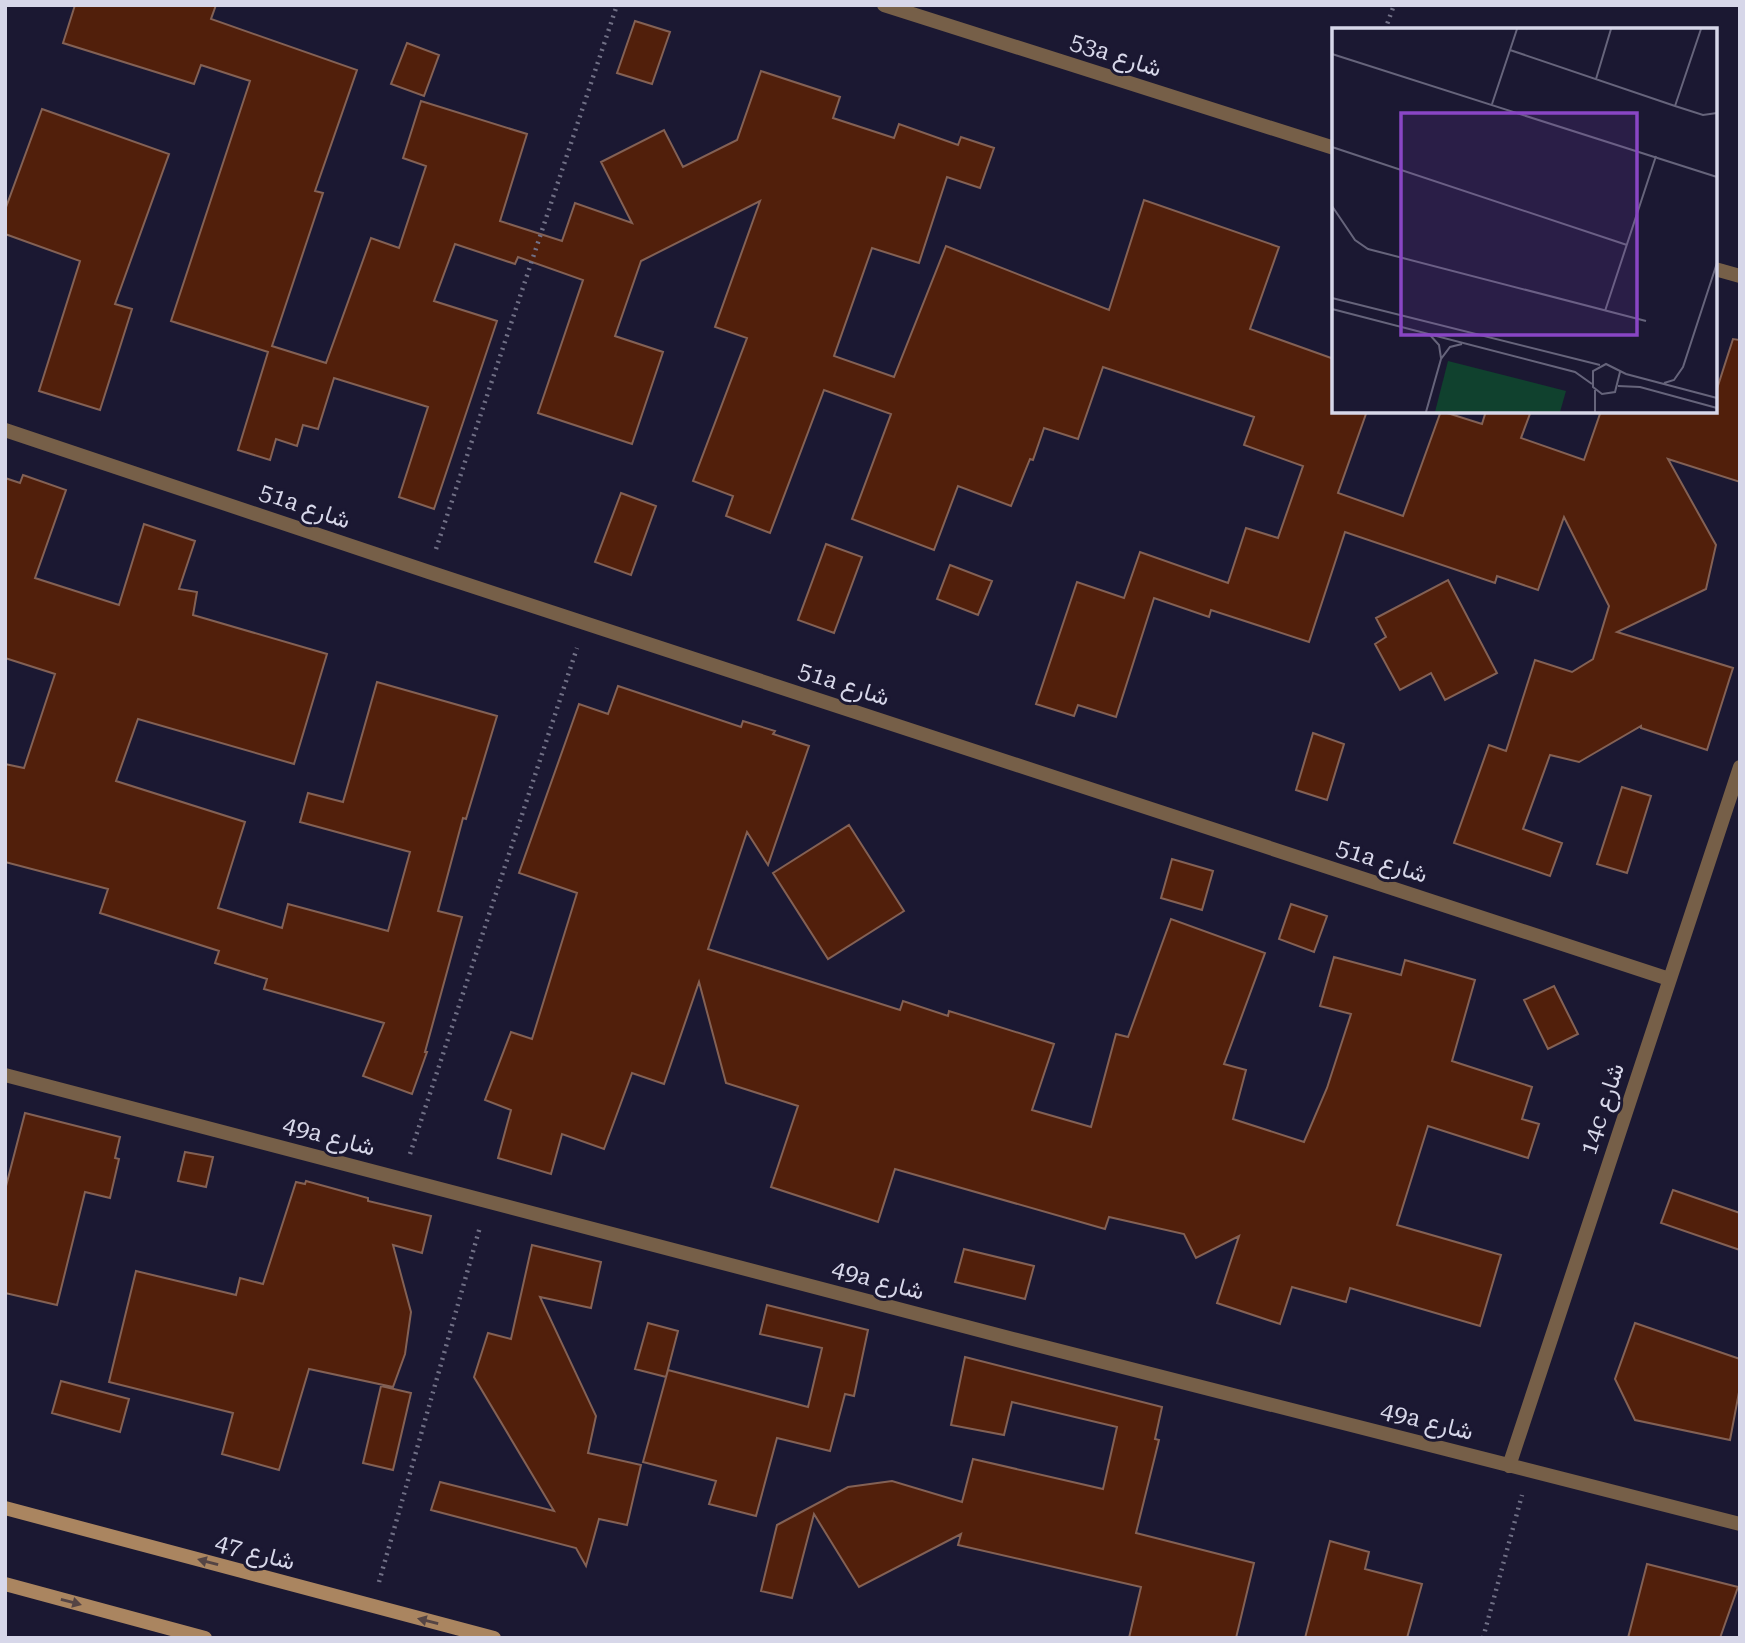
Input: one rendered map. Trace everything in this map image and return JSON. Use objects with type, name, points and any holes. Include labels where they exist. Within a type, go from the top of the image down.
[{"type":"street","name":"53a شارع","points":[[884,5],[1332,147]]},
{"type":"street","points":[[1717,270],[1740,276]]},
{"type":"street","name":"51a شارع","points":[[5,430],[585,624],[1669,979]]},
{"type":"street","name":"14c شارع","points":[[1509,1466],[1740,767]]},
{"type":"street","name":"49a شارع","points":[[5,1075],[1740,1524]]},
{"type":"street","name":"شارع 47","points":[[5,1508],[494,1638]]},
{"type":"street","points":[[5,1584],[205,1638]]},
{"type":"path","points":[[429,572],[617,5]]},
{"type":"path","points":[[1386,28],[1394,5]]},
{"type":"path","points":[[401,1179],[585,624]]},
{"type":"path","points":[[372,1606],[488,1201]]},
{"type":"path","points":[[1483,1638],[1529,1471]]},
{"type":"building","points":[[75,5],[216,5],[211,19],[357,70],[315,191],[323,193],[272,346],[326,363],[371,238],[399,248],[426,166],[403,158],[421,101],[527,134],[500,221],[562,241],[575,203],[632,223],[601,162],[664,130],[683,167],[737,140],[761,71],[840,97],[833,118],[894,138],[899,124],[958,145],[961,137],[994,148],[980,188],[947,177],[919,263],[872,248],[834,356],[894,377],[946,246],[1109,310],[1144,200],[1279,247],[1250,329],[1332,358],[1332,413],[1366,413],[1338,493],[1403,516],[1440,413],[1482,424],[1485,413],[1530,413],[1521,438],[1584,460],[1600,413],[1717,413],[1717,389],[1733,339],[1740,340],[1740,482],[1668,459],[1716,545],[1706,589],[1617,632],[1733,668],[1707,750],[1641,726],[1579,762],[1550,755],[1523,829],[1562,843],[1550,876],[1454,843],[1489,745],[1506,751],[1535,660],[1572,672],[1593,659],[1609,606],[1564,517],[1538,590],[1497,576],[1495,583],[1345,532],[1309,642],[1211,610],[1209,617],[1154,598],[1116,717],[1078,705],[1074,716],[1036,704],[1077,582],[1124,598],[1140,552],[1228,583],[1246,528],[1278,538],[1303,466],[1244,445],[1254,417],[1103,367],[1078,439],[1044,428],[1033,460],[1030,459],[1011,506],[958,486],[934,550],[852,519],[891,414],[824,390],[770,533],[726,516],[733,496],[693,481],[747,338],[715,327],[760,201],[641,261],[615,336],[663,352],[632,444],[538,413],[583,280],[518,257],[515,264],[455,244],[434,301],[497,321],[434,509],[399,497],[428,407],[334,378],[318,429],[303,425],[297,446],[276,439],[270,460],[238,450],[268,352],[171,321],[250,81],[201,65],[194,84],[63,43]]},
{"type":"building","points":[[635,21],[670,32],[652,84],[617,73]]},
{"type":"building","points":[[407,43],[439,55],[424,96],[391,84]]},
{"type":"building","points":[[42,109],[169,154],[115,304],[132,309],[100,410],[39,391],[80,261],[5,234],[5,210]]},
{"type":"building","points":[[23,475],[66,490],[35,578],[119,605],[144,524],[195,541],[179,589],[197,592],[193,615],[327,654],[294,764],[138,719],[116,781],[245,822],[218,908],[282,928],[288,904],[388,931],[410,852],[300,822],[308,793],[343,802],[377,682],[497,716],[466,819],[463,818],[438,911],[462,917],[427,1052],[412,1094],[363,1076],[384,1023],[264,989],[267,979],[215,963],[219,951],[100,913],[108,889],[5,862],[5,764],[24,768],[55,674],[5,658],[5,478],[20,483]]},
{"type":"building","points":[[621,493],[656,506],[631,575],[595,562]]},
{"type":"building","points":[[826,544],[862,557],[834,633],[798,620]]},
{"type":"building","points":[[950,565],[992,581],[978,615],[937,599]]},
{"type":"building","points":[[1448,580],[1497,673],[1445,700],[1431,673],[1400,690],[1375,644],[1386,637],[1376,618]]},
{"type":"building","points":[[618,686],[741,727],[743,721],[775,731],[773,734],[809,746],[768,865],[747,832],[708,949],[900,1010],[903,1001],[948,1016],[949,1011],[1054,1044],[1032,1110],[1091,1127],[1116,1034],[1128,1037],[1171,919],[1265,953],[1224,1064],[1246,1070],[1233,1119],[1304,1142],[1327,1088],[1351,1014],[1320,1006],[1334,957],[1401,975],[1405,960],[1475,980],[1452,1061],[1532,1087],[1522,1119],[1539,1124],[1528,1158],[1428,1126],[1397,1225],[1501,1255],[1480,1326],[1350,1288],[1346,1302],[1292,1287],[1280,1324],[1217,1303],[1239,1236],[1196,1258],[1184,1234],[1109,1217],[1105,1229],[895,1169],[878,1222],[771,1187],[798,1106],[726,1083],[699,982],[664,1084],[632,1073],[604,1149],[562,1134],[551,1174],[498,1158],[511,1110],[485,1100],[511,1032],[532,1039],[577,893],[519,873],[579,704],[608,714]]},
{"type":"building","points":[[1313,733],[1344,744],[1327,800],[1296,790]]},
{"type":"building","points":[[1622,787],[1651,796],[1627,873],[1597,864]]},
{"type":"building","points":[[849,825],[904,911],[828,959],[773,873]]},
{"type":"building","points":[[1172,859],[1213,871],[1202,910],[1161,898]]},
{"type":"building","points":[[1291,904],[1327,916],[1314,952],[1279,939]]},
{"type":"building","points":[[1554,986],[1578,1034],[1548,1049],[1524,1000]]},
{"type":"building","points":[[25,1113],[120,1137],[115,1158],[119,1159],[110,1198],[85,1192],[57,1305],[5,1293],[5,1190]]},
{"type":"building","points":[[185,1152],[213,1157],[206,1187],[178,1181]]},
{"type":"building","points":[[306,1181],[368,1198],[368,1201],[431,1216],[422,1253],[393,1245],[411,1312],[405,1354],[393,1387],[309,1369],[279,1470],[222,1454],[233,1413],[109,1382],[136,1271],[236,1295],[240,1278],[263,1284],[296,1182],[305,1184]]},
{"type":"building","points":[[1673,1190],[1740,1213],[1740,1250],[1661,1223]]},
{"type":"building","points":[[532,1245],[601,1262],[591,1308],[540,1297],[596,1416],[588,1453],[641,1465],[627,1525],[599,1519],[586,1566],[576,1548],[431,1510],[440,1482],[554,1511],[474,1377],[488,1333],[511,1339]]},
{"type":"building","points":[[964,1249],[1034,1266],[1025,1299],[955,1282]]},
{"type":"building","points":[[767,1305],[868,1330],[854,1396],[845,1394],[830,1451],[777,1438],[756,1516],[709,1504],[716,1481],[643,1462],[668,1370],[808,1407],[822,1348],[760,1334]]},
{"type":"building","points":[[648,1323],[678,1331],[666,1377],[635,1369]]},
{"type":"building","points":[[1635,1323],[1740,1359],[1740,1387],[1730,1440],[1635,1420],[1615,1379]]},
{"type":"building","points":[[965,1357],[1162,1407],[1155,1439],[1159,1440],[1136,1533],[1254,1563],[1236,1638],[1129,1638],[1141,1587],[958,1545],[961,1534],[859,1587],[814,1514],[792,1598],[761,1591],[777,1525],[848,1487],[892,1481],[962,1502],[973,1459],[1103,1489],[1117,1427],[1012,1402],[1004,1435],[951,1425]]},
{"type":"building","points":[[61,1381],[129,1399],[120,1432],[52,1413]]},
{"type":"building","points":[[381,1386],[411,1393],[393,1470],[363,1463]]},
{"type":"building","points":[[1330,1541],[1369,1552],[1365,1569],[1422,1584],[1407,1638],[1305,1638]]},
{"type":"building","points":[[1647,1564],[1738,1587],[1720,1638],[1628,1638]]}]
